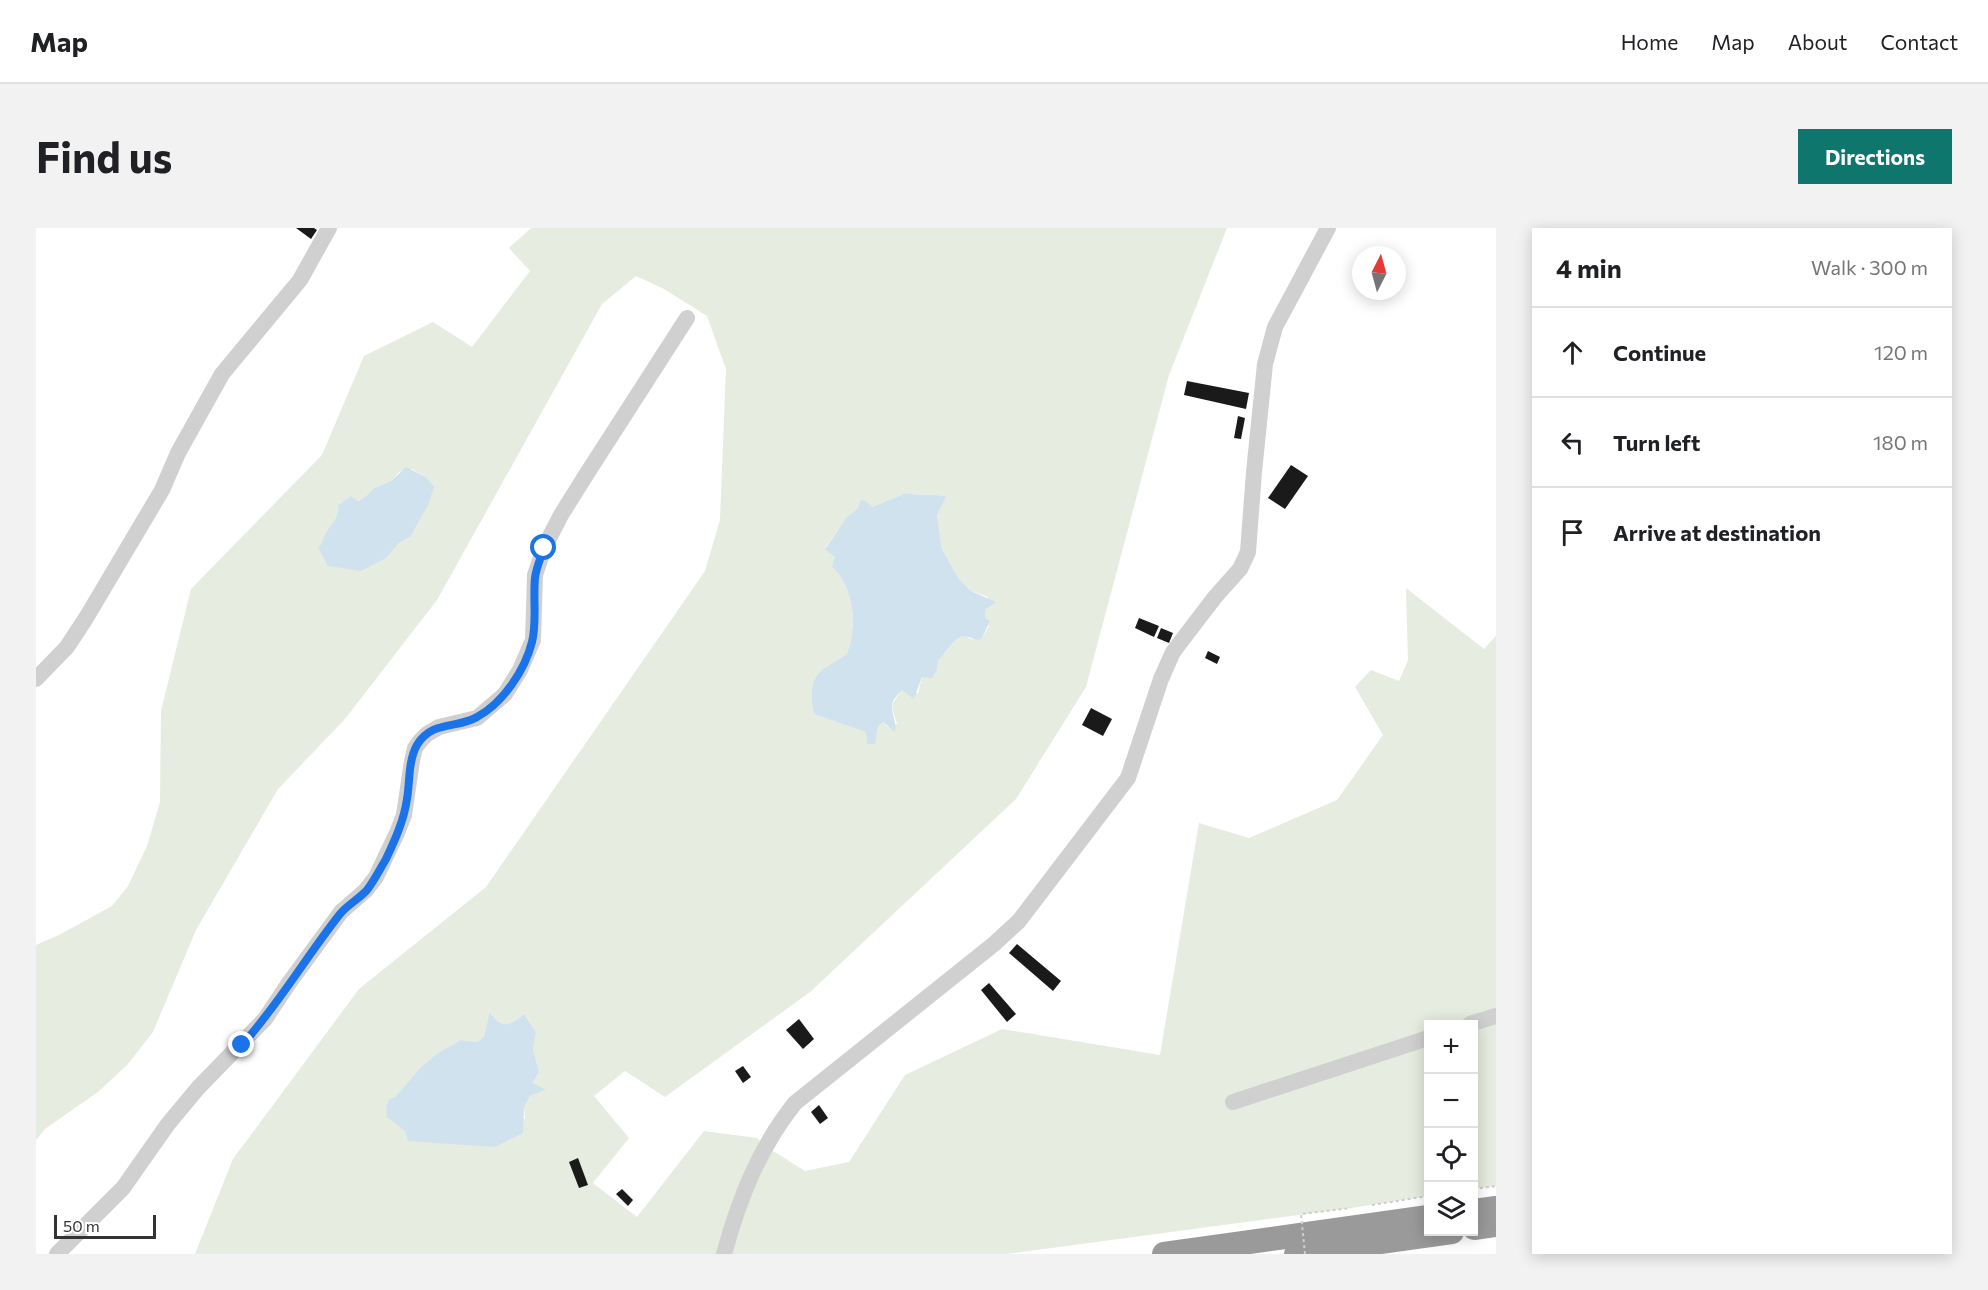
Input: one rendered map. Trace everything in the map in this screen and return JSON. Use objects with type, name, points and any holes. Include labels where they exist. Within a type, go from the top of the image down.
[{"type":"highway","points":[[1478,1210],[1496,1208]]},
{"type":"highway","points":[[1164,1254],[1424,1218]]},
{"type":"highway","points":[[1478,1227],[1496,1225]]},
{"type":"highway","points":[[1296,1254],[1424,1236]]},
{"type":"street","points":[[36,679],[67,646],[86,618],[162,490],[178,453],[222,374],[300,280],[329,228]]},
{"type":"street","points":[[724,1254],[735,1215],[759,1157],[778,1124],[795,1103],[994,944],[1019,921],[1128,778],[1161,679],[1173,652],[1215,597],[1240,569],[1248,552],[1265,364],[1275,327],[1328,228]]},
{"type":"street","points":[[57,1254],[123,1188],[168,1124],[198,1088],[265,1019],[289,982],[341,912],[366,890],[385,860],[397,833],[407,799],[412,761],[421,740],[439,727],[477,718],[505,694],[520,670],[533,640],[535,576],[544,548],[586,475],[687,318]]},
{"type":"street","points":[[1478,1022],[1496,1016]]},
{"type":"street","points":[[1233,1102],[1424,1039]]},
{"type":"path","points":[[1478,1188],[1496,1186]]},
{"type":"path","points":[[1372,1204],[1424,1197]]},
{"type":"path","points":[[1305,1254],[1301,1214],[1351,1208]]},
{"type":"shaded area","points":[[531,228],[1227,228],[1169,375],[1086,687],[1016,799],[810,992],[665,1097],[625,1071],[594,1096],[629,1138],[593,1183],[637,1217],[704,1131],[757,1138],[765,1146],[805,1171],[849,1162],[905,1075],[1002,1029],[1160,1055],[1199,823],[1249,838],[1337,800],[1383,735],[1355,687],[1371,670],[1399,681],[1408,660],[1406,588],[1484,649],[1496,636],[1496,1186],[1478,1188],[1478,1020],[1424,1020],[1424,1197],[1007,1254],[195,1254],[233,1159],[359,989],[486,887],[705,571],[720,520],[726,369],[707,316],[664,289],[636,276],[602,304],[437,600],[345,719],[278,789],[196,930],[153,1032],[128,1064],[98,1092],[45,1129],[36,1140],[36,945],[112,906],[128,886],[147,846],[160,802],[161,711],[191,589],[322,455],[364,356],[433,322],[472,347],[530,271],[509,248]],"holes":[[[412,469],[426,477],[410,537],[399,543],[386,558],[318,549],[335,519],[338,505],[351,496],[357,501],[374,488],[391,481],[399,472]],[[906,493],[945,496],[937,515],[942,549],[959,579],[971,591],[988,597],[985,618],[989,626],[982,638],[959,637],[938,661],[937,670],[922,677],[918,693],[902,690],[892,706],[897,724],[888,727],[883,722],[878,727],[877,735],[814,714],[812,687],[816,677],[825,668],[847,654],[853,620],[849,596],[840,576],[832,567],[836,557],[825,548],[846,518],[858,508],[872,507]],[[491,1013],[499,1023],[503,1024],[510,1023],[524,1014],[536,1032],[533,1049],[539,1072],[533,1084],[545,1090],[530,1096],[524,1108],[525,1119],[386,1107],[389,1099],[395,1097],[422,1066],[438,1053],[461,1040],[477,1042],[484,1037]]]},
{"type":"water","points":[[406,467],[426,477],[434,487],[428,505],[410,537],[399,543],[386,558],[361,571],[328,566],[318,548],[335,519],[338,505],[351,496],[358,501],[374,488],[391,481]]},
{"type":"water","points":[[906,493],[946,496],[937,515],[942,549],[959,579],[971,591],[996,602],[986,609],[985,618],[990,621],[982,638],[978,640],[963,636],[957,639],[938,661],[937,670],[932,678],[922,677],[914,699],[902,690],[895,698],[892,710],[895,732],[883,722],[878,727],[875,744],[867,744],[866,732],[814,714],[812,693],[816,677],[825,668],[847,654],[853,620],[849,596],[840,576],[832,567],[835,557],[825,549],[846,518],[858,508],[861,500],[866,501],[872,507]]},
{"type":"water","points":[[490,1012],[502,1024],[510,1023],[524,1014],[536,1032],[533,1049],[539,1072],[533,1083],[546,1090],[530,1096],[524,1108],[523,1133],[495,1147],[408,1141],[405,1131],[387,1117],[386,1107],[389,1099],[395,1097],[422,1066],[438,1053],[461,1040],[477,1042],[484,1037]]},
{"type":"building","points":[[296,228],[314,228],[317,230],[311,239]]},
{"type":"building","points":[[1187,381],[1249,393],[1246,409],[1184,395]]},
{"type":"building","points":[[1238,416],[1245,418],[1241,439],[1234,438]]},
{"type":"building","points":[[1291,465],[1308,476],[1285,509],[1268,498]]},
{"type":"building","points":[[1139,618],[1159,626],[1154,637],[1135,628]]},
{"type":"building","points":[[1161,628],[1173,633],[1169,643],[1157,638]]},
{"type":"building","points":[[1208,651],[1220,657],[1217,664],[1205,658]]},
{"type":"building","points":[[1091,708],[1112,719],[1103,736],[1082,725]]},
{"type":"building","points":[[1017,944],[1061,981],[1053,991],[1009,953]]},
{"type":"building","points":[[989,983],[1016,1014],[1007,1022],[981,990]]},
{"type":"building","points":[[799,1019],[814,1039],[803,1049],[786,1030]]},
{"type":"building","points":[[743,1066],[751,1077],[743,1083],[735,1071]]},
{"type":"building","points":[[819,1105],[828,1118],[820,1124],[811,1112]]},
{"type":"building","points":[[578,1158],[588,1185],[579,1188],[569,1162]]},
{"type":"building","points":[[622,1189],[633,1200],[628,1206],[616,1194]]},
{"type":"route","points":[[242,1045],[265,1019],[289,982],[341,912],[366,890],[376,877],[404,815],[412,761],[421,740],[439,727],[477,718],[505,694],[520,670],[533,640],[535,576],[544,548]]}]
